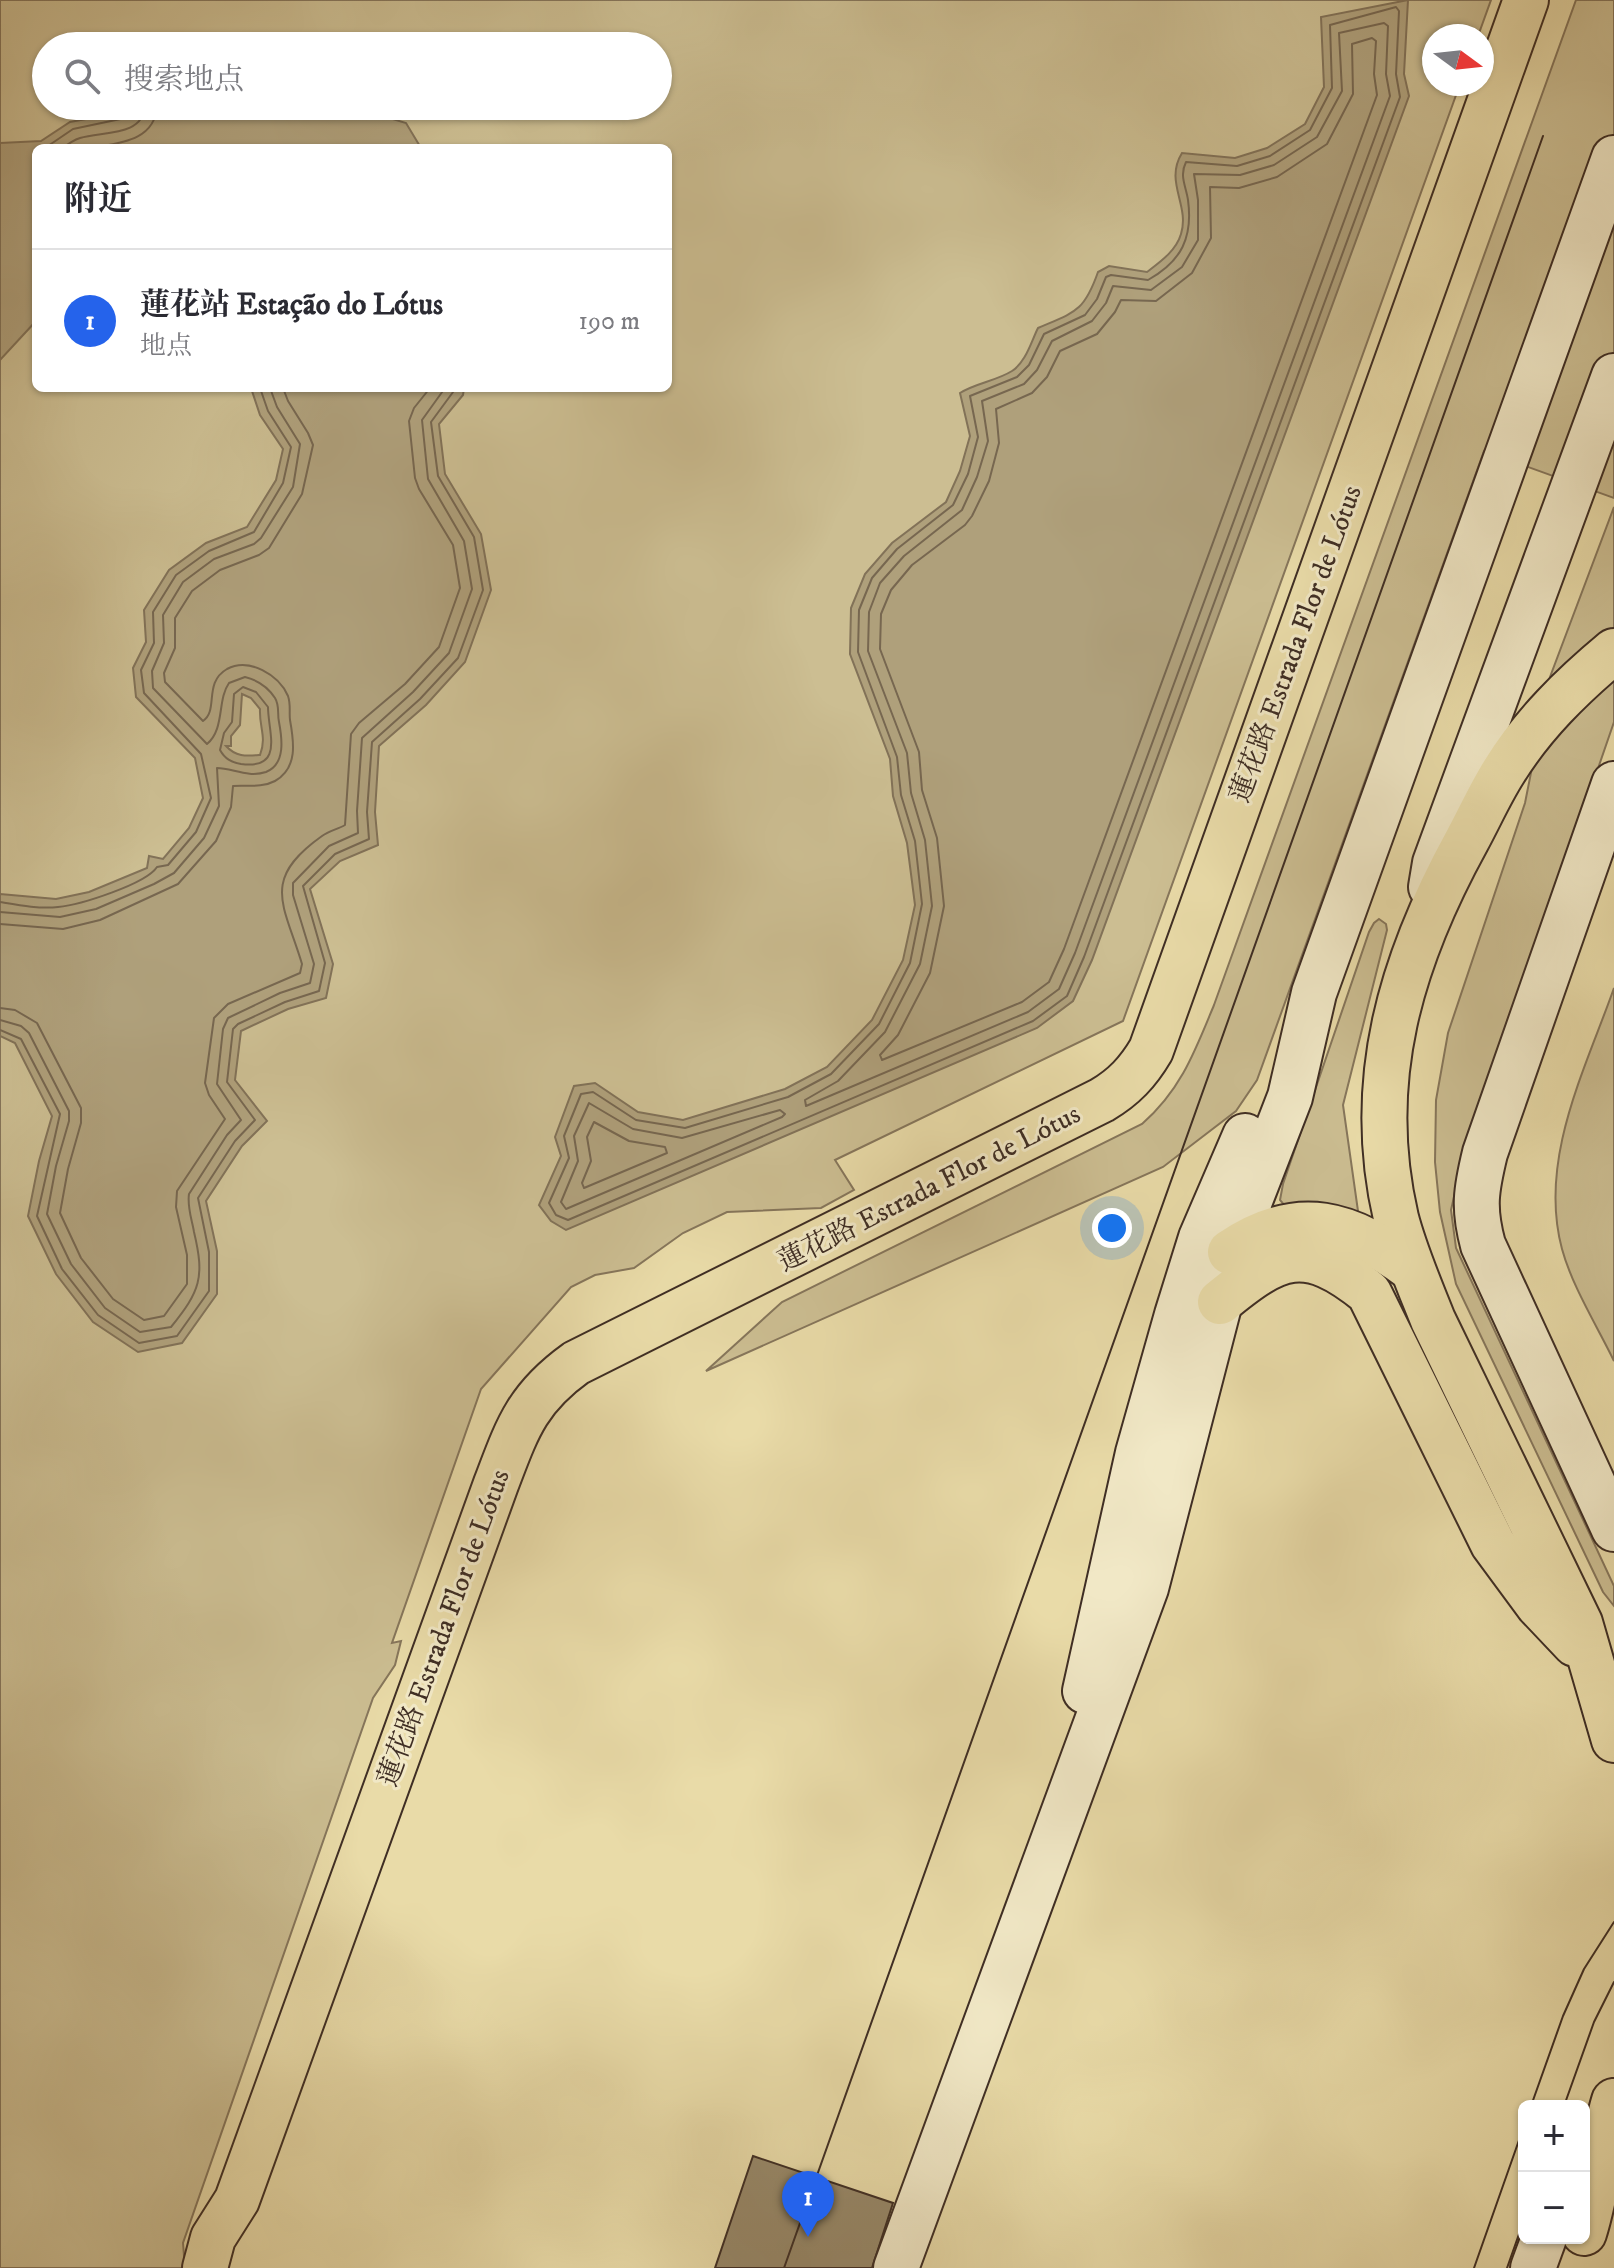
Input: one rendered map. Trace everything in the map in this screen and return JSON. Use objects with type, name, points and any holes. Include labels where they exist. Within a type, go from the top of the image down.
[{"type":"main road","name":"蓮花路 Estrada Flor de Lótus","points":[[205,2268],[213,2238],[237,2200],[496,1484],[532,1403],[544,1388],[576,1363],[1102,1100],[1121,1089],[1138,1071],[1151,1050],[1526,0]]},
{"type":"main road","points":[[1067,1796],[1087,1682],[1131,1479],[1201,1238],[1265,1092],[1314,993],[1614,158]]},
{"type":"main road","points":[[1614,376],[1435,863],[1426,921],[1390,1043],[1385,1102],[1389,1180],[1412,1269],[1433,1320],[1595,1648],[1614,1740]]},
{"type":"main road","points":[[1426,921],[1503,771],[1552,708],[1614,651]]},
{"type":"main road","points":[[1614,784],[1485,1153],[1475,1210],[1483,1245],[1614,1529]]},
{"type":"main road","points":[[896,2268],[1146,1588],[1220,1302],[1230,1252],[1290,1097],[1314,993]]},
{"type":"main road","points":[[1230,1252],[1252,1237],[1272,1230],[1300,1225],[1328,1225],[1356,1233],[1381,1246],[1412,1269]]},
{"type":"main road","points":[[1220,1302],[1256,1273],[1275,1263],[1296,1259],[1331,1266],[1369,1293],[1493,1544],[1538,1605],[1595,1648]]},
{"type":"main road","points":[[1590,2117],[1599,2094],[1614,2079]]},
{"type":"main road","points":[[1573,2268],[1593,2213],[1603,2138],[1614,2101]]},
{"type":"main road","points":[[1533,2268],[1542,2244]]},
{"type":"shaded area","points":[[0,0],[1491,0],[1482,24],[1422,24],[1422,96],[1456,96],[1123,1021],[835,1160],[854,1190],[821,1208],[727,1212],[683,1233],[634,1268],[595,1275],[571,1287],[481,1389],[392,1643],[401,1641],[395,1665],[373,1698],[183,2243],[185,2268],[0,2268]]},
{"type":"shaded area","points":[[1576,0],[1614,0],[1614,498],[1484,451],[1257,1080],[1236,1111],[1163,1167],[706,1371],[782,1302],[1142,1124],[1177,1084],[1214,1005]]},
{"type":"shaded area","points":[[1614,507],[1614,722],[1461,1166],[1451,1210],[1456,1248],[1614,1586],[1614,1606],[1603,1592],[1456,1284],[1440,1212],[1435,1162],[1436,1100],[1448,1033],[1525,803],[1550,677]]},
{"type":"shaded area","points":[[1379,919],[1386,924],[1387,930],[1343,1105],[1359,1218],[1285,1206],[1280,1200],[1283,1184],[1369,932]]},
{"type":"shaded area","points":[[1614,988],[1614,1361],[1566,1263],[1556,1216],[1556,1182],[1568,1116]]},
{"type":"water","points":[[1408,0],[1404,74],[1409,96],[1092,960],[1073,1001],[1037,1028],[566,1230],[551,1221],[539,1205],[561,1156],[555,1137],[574,1086],[595,1083],[638,1112],[683,1120],[785,1089],[827,1067],[872,1020],[903,960],[915,905],[907,843],[893,796],[890,759],[850,654],[851,608],[865,574],[892,543],[946,502],[960,471],[970,436],[960,393],[1017,367],[1038,328],[1077,309],[1088,295],[1098,272],[1109,266],[1147,272],[1171,251],[1179,240],[1183,223],[1176,184],[1177,164],[1182,153],[1235,158],[1267,148],[1305,124],[1324,87],[1321,17]]},
{"type":"water","points":[[396,120],[406,123],[419,144],[32,144],[32,325],[0,360],[0,143],[41,141],[70,122]]},
{"type":"water","points":[[252,392],[463,392],[439,424],[445,474],[481,534],[491,590],[465,662],[426,705],[379,746],[375,812],[378,845],[340,861],[310,889],[333,964],[326,998],[288,1009],[241,1031],[235,1080],[267,1121],[242,1146],[206,1201],[217,1251],[217,1294],[182,1343],[138,1352],[93,1322],[56,1274],[28,1216],[52,1116],[15,1043],[0,1036],[0,894],[56,899],[89,892],[147,868],[149,856],[163,859],[189,828],[203,798],[195,758],[136,697],[133,668],[146,642],[144,610],[169,570],[206,543],[247,527],[276,480],[283,449],[260,415]],"holes":[[[242,694],[251,698],[260,709],[263,737],[260,755],[234,752],[226,746],[231,746],[231,736],[240,725]]]},
{"type":"building","points":[[753,2156],[893,2203],[872,2268],[715,2268]]},
{"type":"tram line","points":[[784,2268],[1543,136]]},
{"type":"tram line","points":[[1533,2100],[1563,2016],[1584,1969],[1614,1922]]},
{"type":"tram line","points":[[1566,2100],[1594,2022],[1614,1982]]},
{"type":"tram line","points":[[1474,2268],[1518,2143]]},
{"type":"tram line","points":[[1507,2268],[1518,2237]]},
{"type":"place","name":"蓮花站 Estação do Lótus","points":[[808,2237]]}]
